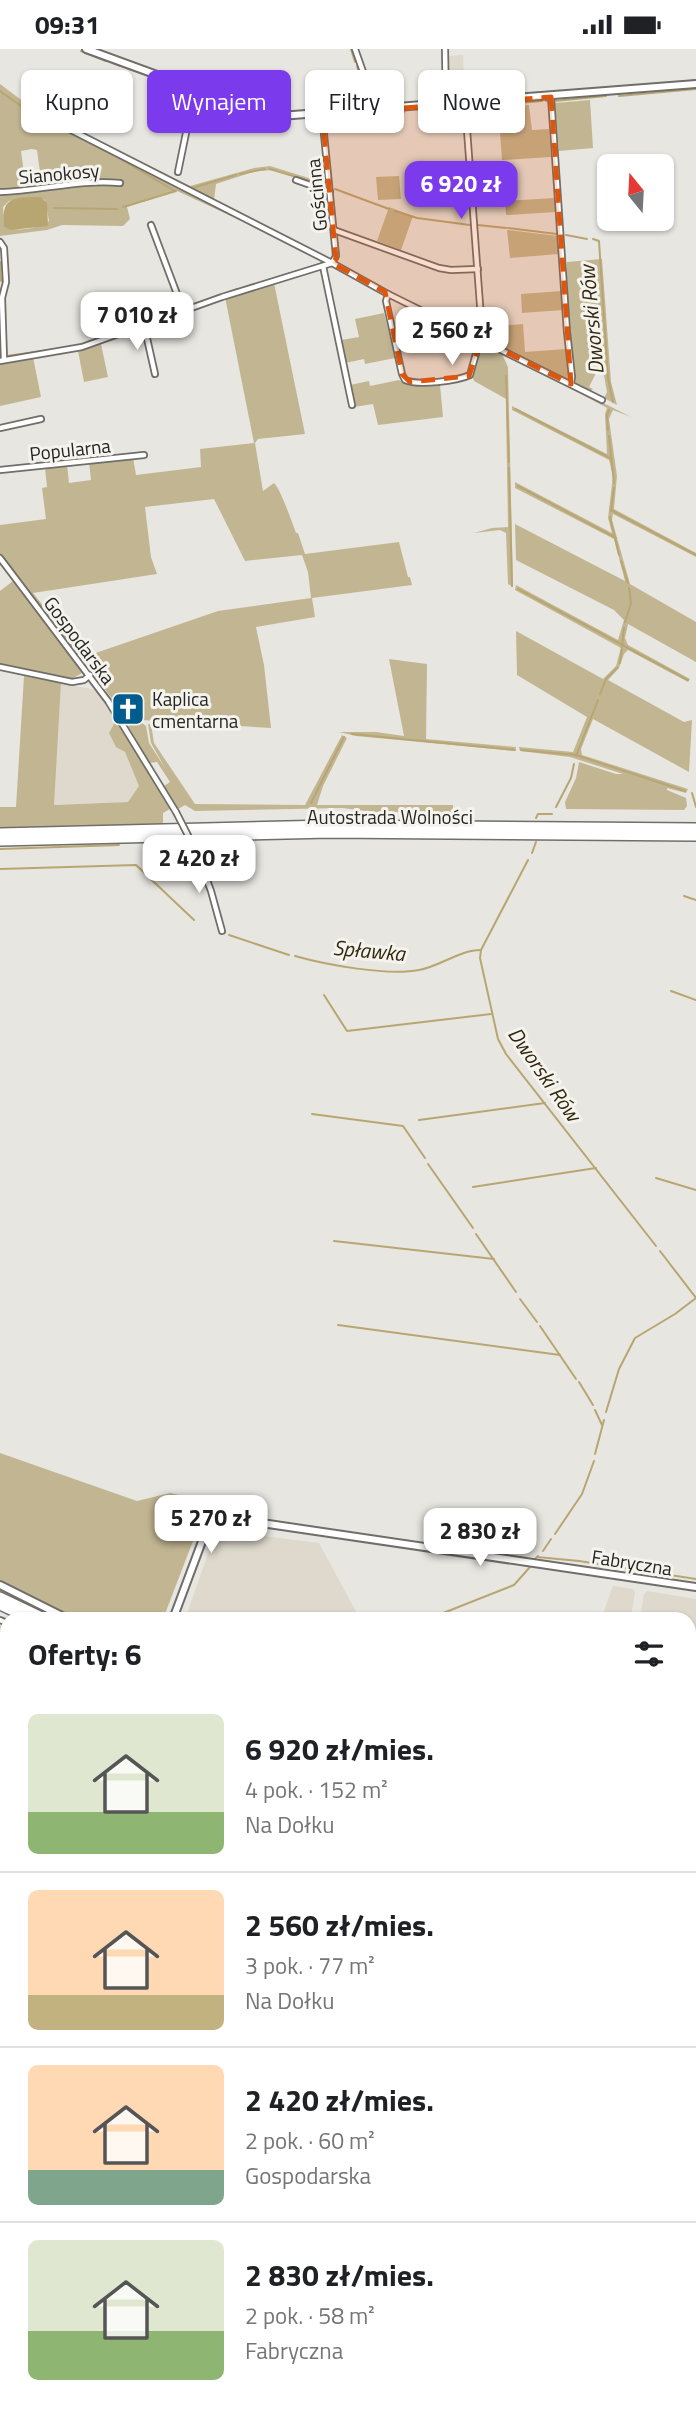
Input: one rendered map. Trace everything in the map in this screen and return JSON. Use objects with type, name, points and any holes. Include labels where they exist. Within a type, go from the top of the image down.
[{"type":"highway","name":"Autostrada Wolności","points":[[0,833],[330,825],[696,828]]},
{"type":"highway","name":"Autostrada Wolności","points":[[0,841],[330,833],[696,836]]},
{"type":"highway","points":[[0,1597],[31,1612]]},
{"type":"street","points":[[86,49],[147,71]]},
{"type":"street","points":[[355,49],[362,70]]},
{"type":"street","points":[[445,49],[445,70]]},
{"type":"street","points":[[525,99],[696,84]]},
{"type":"street","points":[[551,97],[572,377],[570,384]]},
{"type":"street","points":[[77,133],[388,294],[602,400]]},
{"type":"street","points":[[178,172],[186,133]]},
{"type":"street","name":"Gościnna","points":[[324,133],[336,256],[332,263]]},
{"type":"street","points":[[388,294],[387,301],[402,374],[410,382],[469,376],[480,339],[478,269],[467,133]]},
{"type":"street","points":[[296,180],[330,191]]},
{"type":"street","name":"Sianokosy","points":[[0,192],[120,183]]},
{"type":"street","points":[[151,225],[183,310]]},
{"type":"street","points":[[334,230],[439,268],[478,269]]},
{"type":"street","points":[[0,242],[4,248],[6,282],[2,298],[2,360],[82,347],[183,310],[332,263]]},
{"type":"street","points":[[323,266],[352,405]]},
{"type":"street","points":[[144,325],[155,374]]},
{"type":"street","points":[[0,428],[41,419]]},
{"type":"street","name":"Popularna","points":[[0,470],[144,455]]},
{"type":"street","name":"Gospodarska","points":[[0,558],[90,675],[176,812],[196,851],[222,931]]},
{"type":"street","points":[[0,667],[72,682],[84,680],[90,675]]},
{"type":"street","name":"Fabryczna","points":[[176,1612],[207,1528],[211,1521],[221,1517],[696,1587]]},
{"type":"street","points":[[0,1585],[54,1612]]},
{"type":"highlighted area","points":[[551,97],[571,384],[481,340],[469,376],[410,382],[402,374],[385,292],[332,263],[336,259],[322,114]]},
{"type":"shaded area","points":[[463,55],[464,70],[448,70],[447,56]]},
{"type":"shaded area","points":[[0,84],[21,100],[21,133],[82,133],[190,186],[270,166],[325,183],[326,187],[277,170],[256,171],[216,184],[214,200],[234,210],[231,216],[177,191],[127,207],[130,219],[123,226],[62,225],[47,230],[0,236],[0,193],[120,182],[109,180],[42,187],[37,150],[32,149],[21,151],[26,189],[0,189]],"holes":[[[36,197],[45,200],[49,221],[27,229],[4,227],[3,207],[9,201]]]},
{"type":"shaded area","points":[[590,100],[593,148],[559,151],[555,103]]},
{"type":"shaded area","points":[[525,105],[529,105],[532,130],[549,129],[551,157],[502,160],[500,133],[525,133]]},
{"type":"shaded area","points":[[399,176],[401,199],[378,200],[376,177]]},
{"type":"shaded area","points":[[23,197],[41,197],[47,203],[48,226],[11,230],[4,227],[3,217],[7,204]]},
{"type":"shaded area","points":[[555,198],[556,212],[506,215],[505,201]]},
{"type":"shaded area","points":[[389,207],[413,216],[401,250],[377,241]]},
{"type":"shaded area","points":[[507,230],[558,236],[559,254],[510,258]]},
{"type":"shaded area","points":[[602,259],[611,382],[617,405],[604,398],[607,392],[603,370],[597,371],[589,387],[593,389],[591,391],[576,385],[568,324],[567,262]]},
{"type":"shaded area","points":[[274,283],[305,434],[258,439],[255,443],[263,491],[274,483],[277,486],[305,554],[399,542],[412,585],[312,598],[315,617],[256,627],[264,665],[271,728],[142,720],[139,716],[126,715],[93,674],[84,657],[218,611],[311,598],[308,572],[302,555],[245,561],[214,499],[145,507],[151,557],[157,574],[33,593],[83,655],[78,655],[0,555],[0,525],[46,519],[42,488],[47,487],[45,468],[67,465],[69,483],[91,480],[89,462],[133,457],[136,475],[201,467],[200,449],[254,443],[225,297]]},
{"type":"shaded area","points":[[561,291],[563,310],[522,313],[521,294]]},
{"type":"shaded area","points":[[384,313],[395,358],[365,364],[364,359],[345,363],[341,340],[359,337],[355,319]]},
{"type":"shaded area","points":[[523,324],[525,352],[566,349],[569,380],[489,340],[486,336],[486,327]]},
{"type":"shaded area","points":[[483,343],[502,354],[508,367],[513,587],[508,584],[506,533],[500,530],[474,533],[508,527],[508,400],[474,381],[472,376]]},
{"type":"shaded area","points":[[101,344],[108,377],[84,382],[78,351]]},
{"type":"shaded area","points":[[509,355],[631,417],[613,410],[609,419],[617,476],[614,509],[696,553],[696,557],[613,514],[612,520],[630,584],[696,622],[696,662],[628,624],[625,638],[628,645],[690,679],[688,682],[628,650],[619,668],[608,680],[684,722],[692,720],[689,772],[593,719],[581,749],[582,755],[688,789],[686,793],[667,788],[686,798],[687,806],[684,810],[566,809],[565,802],[576,778],[579,762],[623,774],[570,757],[520,751],[519,747],[573,752],[587,717],[517,675],[516,631],[603,679],[616,666],[621,648],[515,590],[516,585],[618,640],[624,620],[614,610],[516,560],[515,524],[625,581],[614,539],[515,488],[515,482],[612,533],[608,518],[613,476],[609,460],[512,410],[512,406],[607,454],[607,408]]},
{"type":"shaded area","points":[[33,357],[41,397],[0,406],[0,363]]},
{"type":"shaded area","points":[[399,380],[414,385],[440,385],[443,417],[378,425],[373,404],[354,407],[350,385],[369,381],[370,386]]},
{"type":"shaded area","points":[[13,581],[84,672],[73,678],[65,678],[0,664],[0,591]]},
{"type":"shaded area","points":[[389,659],[427,664],[426,739],[516,747],[515,751],[356,736],[339,732],[376,732],[404,736]]},
{"type":"shaded area","points":[[24,676],[61,683],[54,805],[128,802],[139,786],[125,752],[116,747],[109,733],[116,720],[170,809],[163,813],[163,824],[0,829],[0,807],[16,807]]},
{"type":"shaded area","points":[[61,683],[96,690],[116,720],[109,733],[125,752],[140,786],[128,802],[53,805]]},
{"type":"shaded area","points":[[134,722],[146,726],[149,743],[165,768],[151,743],[148,724],[151,724],[154,743],[195,804],[305,805],[342,735],[347,738],[323,786],[317,805],[453,805],[453,812],[373,812],[343,808],[195,811],[185,805],[178,809],[164,786],[170,782],[157,762],[150,763],[128,726]]},
{"type":"shaded area","points":[[0,1453],[137,1501],[170,1493],[208,1502],[166,1612],[62,1612],[0,1581]]},
{"type":"shaded area","points":[[224,1531],[319,1543],[356,1612],[187,1612],[217,1535]]},
{"type":"shaded area","points":[[613,1586],[633,1589],[635,1592],[632,1612],[604,1612]]},
{"type":"shaded area","points":[[647,1591],[696,1599],[696,1612],[641,1612]]},
{"type":"waterway","points":[[351,49],[355,62]]},
{"type":"waterway","points":[[81,51],[106,61]]},
{"type":"waterway","points":[[113,63],[120,66]]},
{"type":"waterway","points":[[357,66],[358,70]]},
{"type":"waterway","points":[[689,81],[696,80]]},
{"type":"waterway","points":[[619,96],[696,89]]},
{"type":"waterway","points":[[0,91],[27,110],[175,191]]},
{"type":"waterway","points":[[555,101],[606,96]]},
{"type":"waterway","points":[[525,103],[542,101]]},
{"type":"waterway","name":"Dworski Rów","points":[[240,174],[265,169]]},
{"type":"waterway","name":"Dworski Rów","points":[[270,169],[326,186]]},
{"type":"waterway","name":"Dworski Rów","points":[[192,188],[236,175]]},
{"type":"waterway","name":"Dworski Rów","points":[[335,189],[389,209]]},
{"type":"waterway","name":"Dworski Rów","points":[[123,207],[176,191]]},
{"type":"waterway","name":"Dworski Rów","points":[[54,208],[117,209]]},
{"type":"waterway","name":"Dworski Rów","points":[[395,211],[417,218],[470,225]]},
{"type":"waterway","name":"Dworski Rów","points":[[478,225],[506,228]]},
{"type":"waterway","name":"Dworski Rów","points":[[508,228],[557,234]]},
{"type":"waterway","name":"Dworski Rów","points":[[566,235],[587,239]]},
{"type":"waterway","name":"Dworski Rów","points":[[593,239],[599,241],[608,378],[613,402]]},
{"type":"waterway","points":[[0,262],[1,281]]},
{"type":"waterway","points":[[262,282],[323,263]]},
{"type":"waterway","points":[[224,294],[237,289]]},
{"type":"waterway","points":[[212,298],[219,295]]},
{"type":"waterway","points":[[184,307],[210,299]]},
{"type":"waterway","points":[[0,306],[1,357]]},
{"type":"waterway","points":[[158,317],[179,309]]},
{"type":"waterway","points":[[7,356],[77,346],[154,318]]},
{"type":"waterway","points":[[506,376],[509,462]]},
{"type":"waterway","points":[[515,409],[612,459]]},
{"type":"waterway","name":"Dworski Rów","points":[[608,430],[609,410]]},
{"type":"waterway","name":"Dworski Rów","points":[[609,436],[614,483]]},
{"type":"waterway","points":[[509,468],[512,586]]},
{"type":"waterway","points":[[518,486],[616,538]]},
{"type":"waterway","name":"Dworski Rów","points":[[611,511],[614,488]]},
{"type":"waterway","points":[[611,510],[696,555]]},
{"type":"waterway","name":"Dworski Rów","points":[[610,517],[619,555]]},
{"type":"waterway","name":"Dworski Rów","points":[[621,561],[628,583]]},
{"type":"waterway","name":"Dworski Rów","points":[[625,622],[631,603],[629,588]]},
{"type":"waterway","points":[[518,589],[688,680]]},
{"type":"waterway","name":"Dworski Rów","points":[[620,663],[624,628]]},
{"type":"waterway","name":"Dworski Rów","points":[[600,694],[606,679],[617,668]]},
{"type":"waterway","name":"Dworski Rów","points":[[576,756],[598,700]]},
{"type":"waterway","points":[[352,734],[515,750]]},
{"type":"waterway","points":[[311,803],[344,737]]},
{"type":"waterway","points":[[521,750],[576,755],[685,791]]},
{"type":"waterway","name":"Dworski Rów","points":[[556,807],[571,778],[574,764]]},
{"type":"waterway","points":[[692,793],[696,807]]},
{"type":"waterway","name":"Dworski Rów","points":[[536,818],[538,814],[552,814]]},
{"type":"waterway","name":"Dworski Rów","points":[[532,853],[536,842]]},
{"type":"waterway","points":[[0,849],[119,845]]},
{"type":"waterway","name":"Dworski Rów","points":[[528,860],[481,950],[480,958],[498,1039],[506,1054],[656,1246]]},
{"type":"waterway","name":"Spławka","points":[[0,869],[136,865],[194,920]]},
{"type":"waterway","points":[[684,896],[696,900]]},
{"type":"waterway","name":"Spławka","points":[[229,935],[289,955]]},
{"type":"waterway","name":"Spławka","points":[[295,956],[357,969],[391,972],[419,970],[481,950]]},
{"type":"waterway","points":[[671,991],[696,1000]]},
{"type":"waterway","points":[[324,995],[347,1031],[491,1014]]},
{"type":"waterway","points":[[419,1120],[545,1103]]},
{"type":"waterway","points":[[312,1114],[403,1126],[425,1158]]},
{"type":"waterway","points":[[428,1164],[473,1228]]},
{"type":"waterway","points":[[473,1187],[596,1168]]},
{"type":"waterway","points":[[656,1178],[696,1190]]},
{"type":"waterway","points":[[476,1234],[516,1292]]},
{"type":"waterway","points":[[334,1241],[494,1259]]},
{"type":"waterway","name":"Dworski Rów","points":[[660,1251],[696,1298]]},
{"type":"waterway","points":[[606,1412],[619,1369],[635,1338],[696,1298]]},
{"type":"waterway","points":[[520,1299],[537,1322]]},
{"type":"waterway","points":[[338,1325],[560,1355]]},
{"type":"waterway","points":[[540,1326],[576,1379]]},
{"type":"waterway","points":[[579,1382],[593,1405]]},
{"type":"waterway","points":[[595,1410],[602,1425]]},
{"type":"waterway","points":[[595,1454],[604,1420]]},
{"type":"waterway","points":[[555,1534],[582,1494],[594,1461]]},
{"type":"waterway","points":[[543,1551],[551,1539]]},
{"type":"waterway","points":[[535,1559],[538,1556]]},
{"type":"waterway","points":[[537,1557],[696,1579]]},
{"type":"waterway","points":[[446,1612],[514,1585],[530,1567]]},
{"type":"place","name":"Kaplica cmentarna","points":[[128,709]]}]
